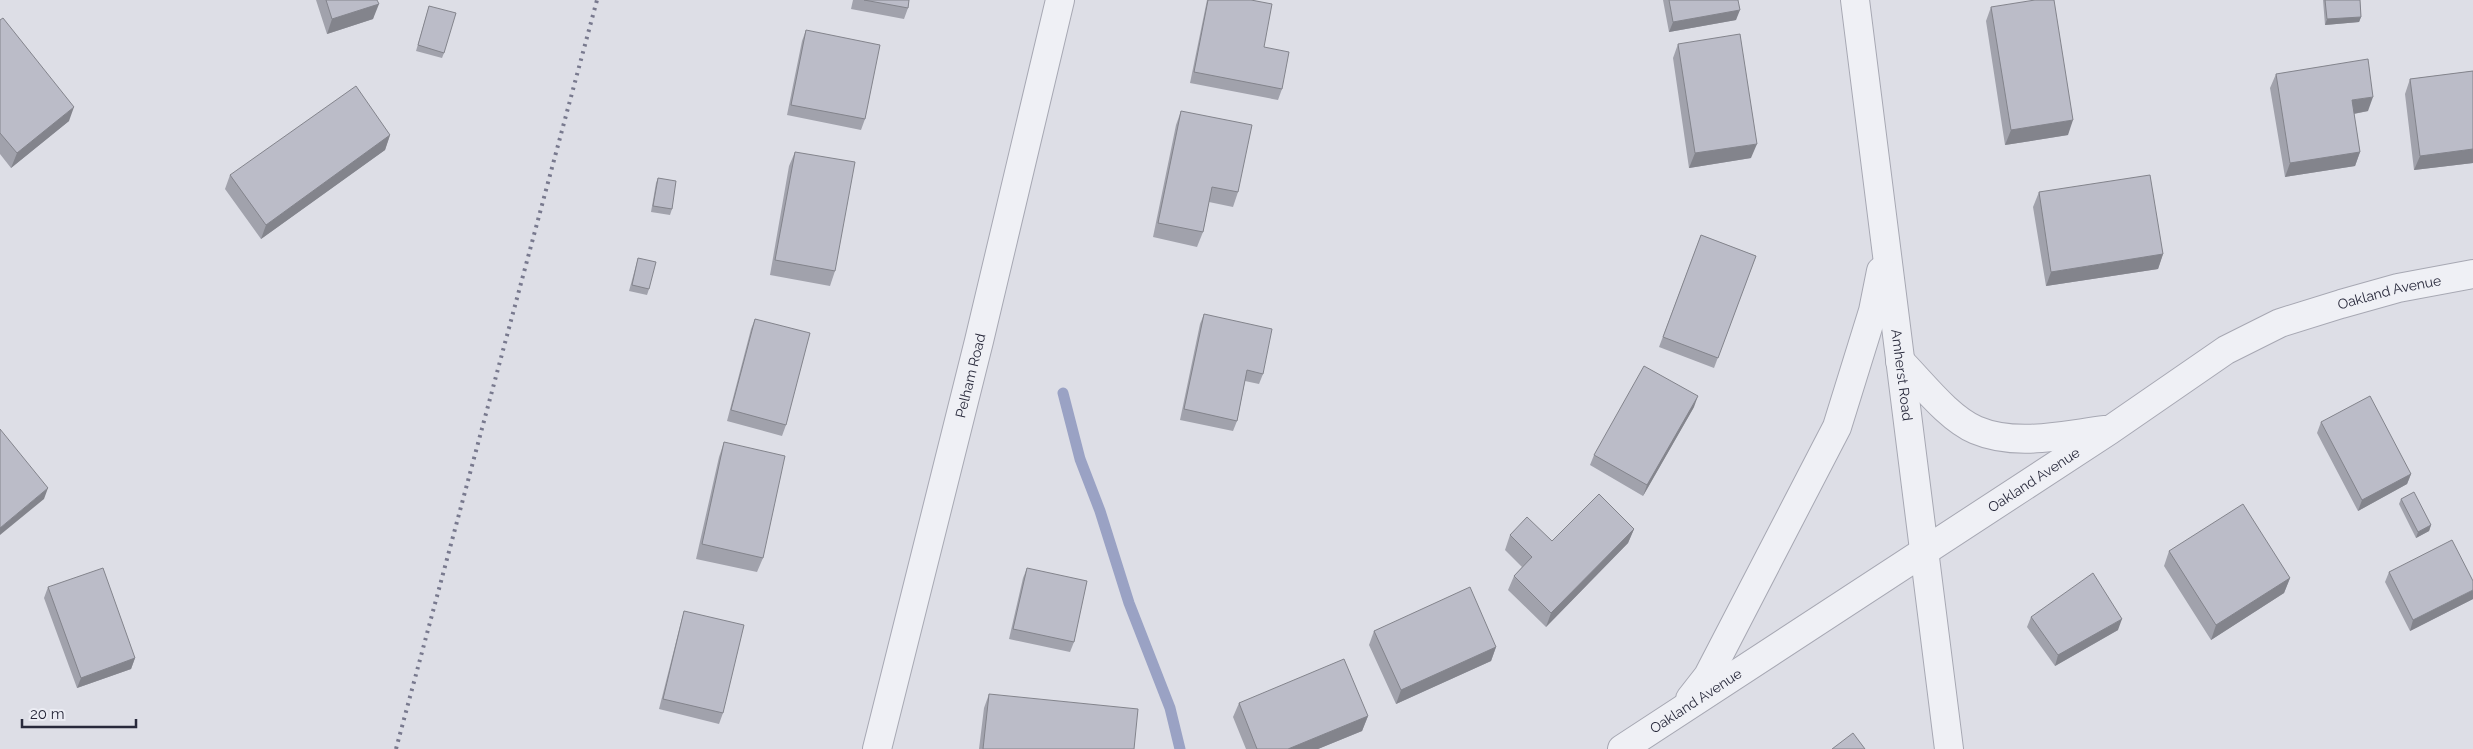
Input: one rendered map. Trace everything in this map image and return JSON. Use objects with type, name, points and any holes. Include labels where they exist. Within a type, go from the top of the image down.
[{"type":"street","name":"Pelham Road","points":[[877,749],[979,341],[1060,0]]},
{"type":"street","name":"Amherst Road","points":[[1855,0],[1948,749]]},
{"type":"street","points":[[1680,713],[1708,676],[1837,427],[1873,311],[1886,250]]},
{"type":"street","name":"Oakland Avenue","points":[[1622,749],[1680,713],[2110,430],[2226,350],[2280,324],[2398,288],[2473,274]]},
{"type":"street","points":[[1900,361],[1951,412],[1975,429],[2005,438],[2049,437],[2110,430]]},
{"type":"building","points":[[326,0],[377,0],[379,4],[332,19]]},
{"type":"building","points":[[864,0],[909,0],[908,8]]},
{"type":"building","points":[[1208,0],[1251,0],[1272,4],[1264,47],[1289,52],[1282,89],[1194,72]]},
{"type":"building","points":[[1669,0],[1738,0],[1740,10],[1673,22]]},
{"type":"building","points":[[2035,0],[2054,0],[2073,120],[2011,130],[1991,7]]},
{"type":"building","points":[[2325,0],[2360,0],[2361,17],[2327,19]]},
{"type":"building","points":[[429,6],[456,13],[444,53],[418,45]]},
{"type":"building","points":[[3,18],[74,107],[17,153],[0,133],[0,20]]},
{"type":"building","points":[[806,30],[880,45],[865,119],[791,105]]},
{"type":"building","points":[[1740,34],[1757,144],[1695,153],[1678,44]]},
{"type":"building","points":[[2368,59],[2373,97],[2352,100],[2360,152],[2290,163],[2276,74]]},
{"type":"building","points":[[2473,71],[2473,149],[2420,156],[2410,79]]},
{"type":"building","points":[[356,86],[390,135],[266,225],[230,175]]},
{"type":"building","points":[[1181,111],[1252,125],[1238,192],[1212,187],[1203,232],[1158,223]]},
{"type":"building","points":[[795,152],[855,162],[835,271],[775,260]]},
{"type":"building","points":[[2150,175],[2163,254],[2051,272],[2039,192]]},
{"type":"building","points":[[658,178],[676,181],[672,209],[653,206]]},
{"type":"building","points":[[1701,235],[1756,256],[1718,358],[1663,337]]},
{"type":"building","points":[[638,258],[656,262],[649,289],[632,285]]},
{"type":"building","points":[[1204,314],[1272,329],[1263,374],[1247,370],[1237,421],[1184,409]]},
{"type":"building","points":[[755,319],[810,333],[786,425],[731,410]]},
{"type":"building","points":[[1644,366],[1698,396],[1647,485],[1594,455]]},
{"type":"building","points":[[2370,396],[2411,474],[2362,500],[2321,422]]},
{"type":"building","points":[[0,429],[48,488],[0,528]]},
{"type":"building","points":[[724,442],[785,456],[763,558],[702,544]]},
{"type":"building","points":[[2414,492],[2431,525],[2418,532],[2401,499]]},
{"type":"building","points":[[1599,494],[1634,529],[1551,613],[1514,576],[1532,557],[1510,535],[1527,517],[1552,541]]},
{"type":"building","points":[[2243,504],[2290,578],[2216,625],[2169,551]]},
{"type":"building","points":[[2452,540],[2473,581],[2473,590],[2413,620],[2389,572]]},
{"type":"building","points":[[103,568],[135,658],[81,678],[48,587]]},
{"type":"building","points":[[1027,568],[1087,581],[1074,642],[1013,629]]},
{"type":"building","points":[[2093,573],[2122,619],[2058,655],[2031,617]]},
{"type":"building","points":[[1470,587],[1496,647],[1401,690],[1374,631]]},
{"type":"building","points":[[684,611],[744,625],[723,713],[663,699]]},
{"type":"building","points":[[1344,659],[1368,716],[1288,749],[1257,749],[1239,703]]},
{"type":"building","points":[[989,694],[1138,709],[1134,749],[983,749]]},
{"type":"building","points":[[1853,733],[1865,749],[1832,749]]},
{"type":"waterway","points":[[1063,393],[1080,459],[1100,511],[1129,603],[1170,708],[1180,749]]},
{"type":"railway","points":[[396,749],[597,0]]}]
